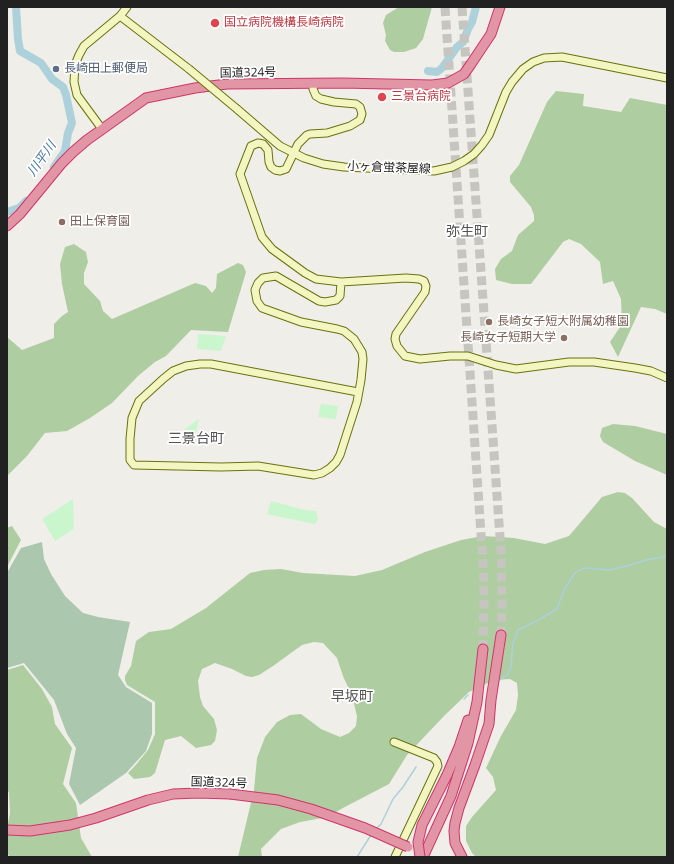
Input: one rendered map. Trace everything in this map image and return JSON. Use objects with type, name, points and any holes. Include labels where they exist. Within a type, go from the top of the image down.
[{"type":"highway","name":"国道324号","points":[[7,226],[20,214],[62,163],[87,140],[141,101],[152,96],[227,84],[432,85],[448,83],[464,74],[472,64],[491,34],[500,7]]},
{"type":"highway","points":[[425,857],[429,842],[491,700],[501,634]]},
{"type":"highway","points":[[462,857],[458,851],[454,839],[455,823],[461,802],[472,743],[483,649]]},
{"type":"highway","points":[[425,857],[418,842],[422,825],[447,775],[472,743]]},
{"type":"highway","points":[[425,857],[458,791],[472,743]]},
{"type":"highway","name":"国道324号","points":[[7,830],[30,831],[57,828],[84,822],[162,796],[186,793],[230,794],[278,800],[311,809],[366,828],[409,847],[425,857]]},
{"type":"highway","points":[[409,847],[422,847],[429,842]]},
{"type":"street","points":[[102,129],[77,95],[74,82],[75,65],[78,55],[84,46],[120,16],[127,7]]},
{"type":"street","name":"小ヶ倉蛍茶屋線","points":[[120,16],[189,69],[280,146],[323,164],[344,167],[434,171],[452,167],[464,161],[474,154],[489,135],[506,92],[512,82],[533,62],[544,58],[562,57],[667,78]]},
{"type":"street","points":[[314,84],[313,89],[316,96],[321,99],[334,102],[356,104],[362,110],[361,117],[357,122],[342,129],[326,133],[310,134],[298,144],[286,169],[280,171],[273,169],[270,165],[268,150],[263,144],[255,143],[251,146],[240,174],[262,236],[272,249],[305,273],[316,279],[341,282],[406,278],[419,279],[425,282],[425,292],[396,334],[395,339],[401,352],[405,356],[414,359],[468,356],[496,366],[516,369],[569,362],[594,362],[651,371],[667,378]]},
{"type":"street","points":[[341,282],[340,296],[336,300],[323,302],[278,277],[270,276],[263,278],[258,283],[255,290],[255,297],[258,304],[268,310],[301,322],[344,331],[358,344],[363,356],[358,392],[356,402],[338,459],[329,470],[314,475],[258,466],[134,466],[130,460],[132,418],[139,402],[162,378],[173,371],[186,366],[211,364],[358,392]]},
{"type":"street","points":[[394,742],[434,758],[438,766],[395,857]]},
{"type":"green space","points":[[399,7],[432,7],[423,39],[416,48],[404,52],[394,52],[390,50],[385,41],[386,35],[383,23],[386,15]]},
{"type":"green space","points":[[556,91],[584,94],[583,106],[621,112],[630,98],[667,105],[667,314],[655,309],[641,307],[618,357],[610,342],[622,324],[621,299],[613,281],[603,284],[600,262],[581,244],[569,239],[563,242],[531,284],[512,284],[496,280],[495,269],[501,259],[512,251],[518,235],[534,221],[534,215],[531,207],[510,182],[510,176],[519,165],[547,102]]},
{"type":"green space","points":[[74,244],[86,252],[88,262],[84,273],[84,284],[100,301],[103,311],[112,319],[195,283],[206,286],[212,293],[216,288],[217,274],[238,263],[243,265],[246,272],[228,332],[191,330],[166,356],[155,362],[138,376],[112,403],[67,431],[45,433],[27,456],[7,476],[7,337],[22,350],[54,338],[54,324],[68,312],[62,284],[60,264],[65,247]]},
{"type":"green space","points":[[198,334],[226,336],[221,351],[197,349]]},
{"type":"green space","points":[[321,404],[338,406],[336,419],[318,417]]},
{"type":"green space","points":[[199,419],[194,439],[182,438],[185,429]]},
{"type":"green space","points":[[613,424],[635,426],[667,434],[667,475],[635,461],[603,442],[600,436],[602,428]]},
{"type":"green space","points":[[618,492],[625,493],[632,498],[654,522],[667,529],[667,857],[476,857],[472,853],[466,841],[466,826],[496,790],[493,777],[486,768],[501,736],[516,710],[518,695],[517,683],[510,679],[494,680],[469,692],[407,755],[389,784],[328,817],[300,822],[281,829],[261,849],[262,857],[238,857],[254,790],[257,758],[265,737],[277,722],[290,715],[301,714],[321,729],[340,737],[349,733],[356,726],[357,716],[352,696],[337,658],[323,643],[314,642],[302,645],[259,675],[252,677],[215,663],[202,669],[198,681],[200,697],[203,706],[214,719],[217,730],[215,741],[211,745],[196,748],[181,736],[165,740],[155,773],[150,777],[134,779],[128,773],[148,750],[155,734],[155,702],[127,685],[125,680],[125,676],[131,666],[136,641],[149,632],[171,629],[206,608],[250,573],[281,569],[303,573],[355,576],[382,570],[425,552],[461,540],[483,536],[514,538],[545,544],[569,536],[602,497]]},
{"type":"green space","points":[[73,499],[74,529],[55,541],[42,519]]},
{"type":"green space","points":[[271,501],[305,510],[316,511],[318,519],[315,524],[267,514]]},
{"type":"green space","points":[[12,526],[21,540],[7,567],[7,528]]},
{"type":"green space","points":[[42,542],[44,559],[51,574],[65,596],[83,613],[130,622],[118,675],[126,687],[152,703],[152,734],[146,751],[126,773],[80,805],[69,784],[76,748],[67,734],[54,700],[24,663],[7,668],[8,571],[21,548]]},
{"type":"green space","points":[[23,665],[42,689],[52,707],[55,724],[72,748],[63,784],[76,803],[81,838],[92,857],[10,857],[7,853],[7,828],[10,813],[9,793],[7,789],[7,670]]},
{"type":"waterway","name":"川平川","points":[[16,7],[20,51],[41,63],[52,79],[63,87],[66,95],[72,123],[68,133],[65,151],[54,167]]},
{"type":"waterway","points":[[428,71],[437,72],[442,68],[457,47],[463,42],[472,22],[476,7]]},
{"type":"waterway","name":"川平川","points":[[7,212],[19,208],[26,201]]},
{"type":"waterway","points":[[497,682],[507,675],[511,667],[513,643],[518,630],[557,609],[564,590],[574,574],[579,570],[587,568],[609,570],[667,556]]},
{"type":"waterway","points":[[464,699],[468,695]]},
{"type":"waterway","points":[[376,829],[381,824],[393,799],[416,767]]},
{"type":"waterway","points":[[357,857],[371,835]]},
{"type":"tunnel","points":[[445,7],[483,563],[483,649]]},
{"type":"tunnel","points":[[462,7],[501,551],[501,635]]},
{"type":"place","name":"国立病院機構長崎病院","points":[[215,23]]},
{"type":"place","name":"長崎田上郵便局","points":[[56,69]]},
{"type":"place","name":"三景台病院","points":[[382,97]]},
{"type":"place","name":"田上保育園","points":[[62,222]]},
{"type":"place","name":"長崎女子短大附属幼稚園","points":[[489,322]]},
{"type":"place","name":"長崎女子短期大学","points":[[564,338]]},
{"type":"district","name":"弥生町","points":[[467,232]]},
{"type":"district","name":"三景台町","points":[[196,439]]},
{"type":"district","name":"早坂町","points":[[352,697]]}]
